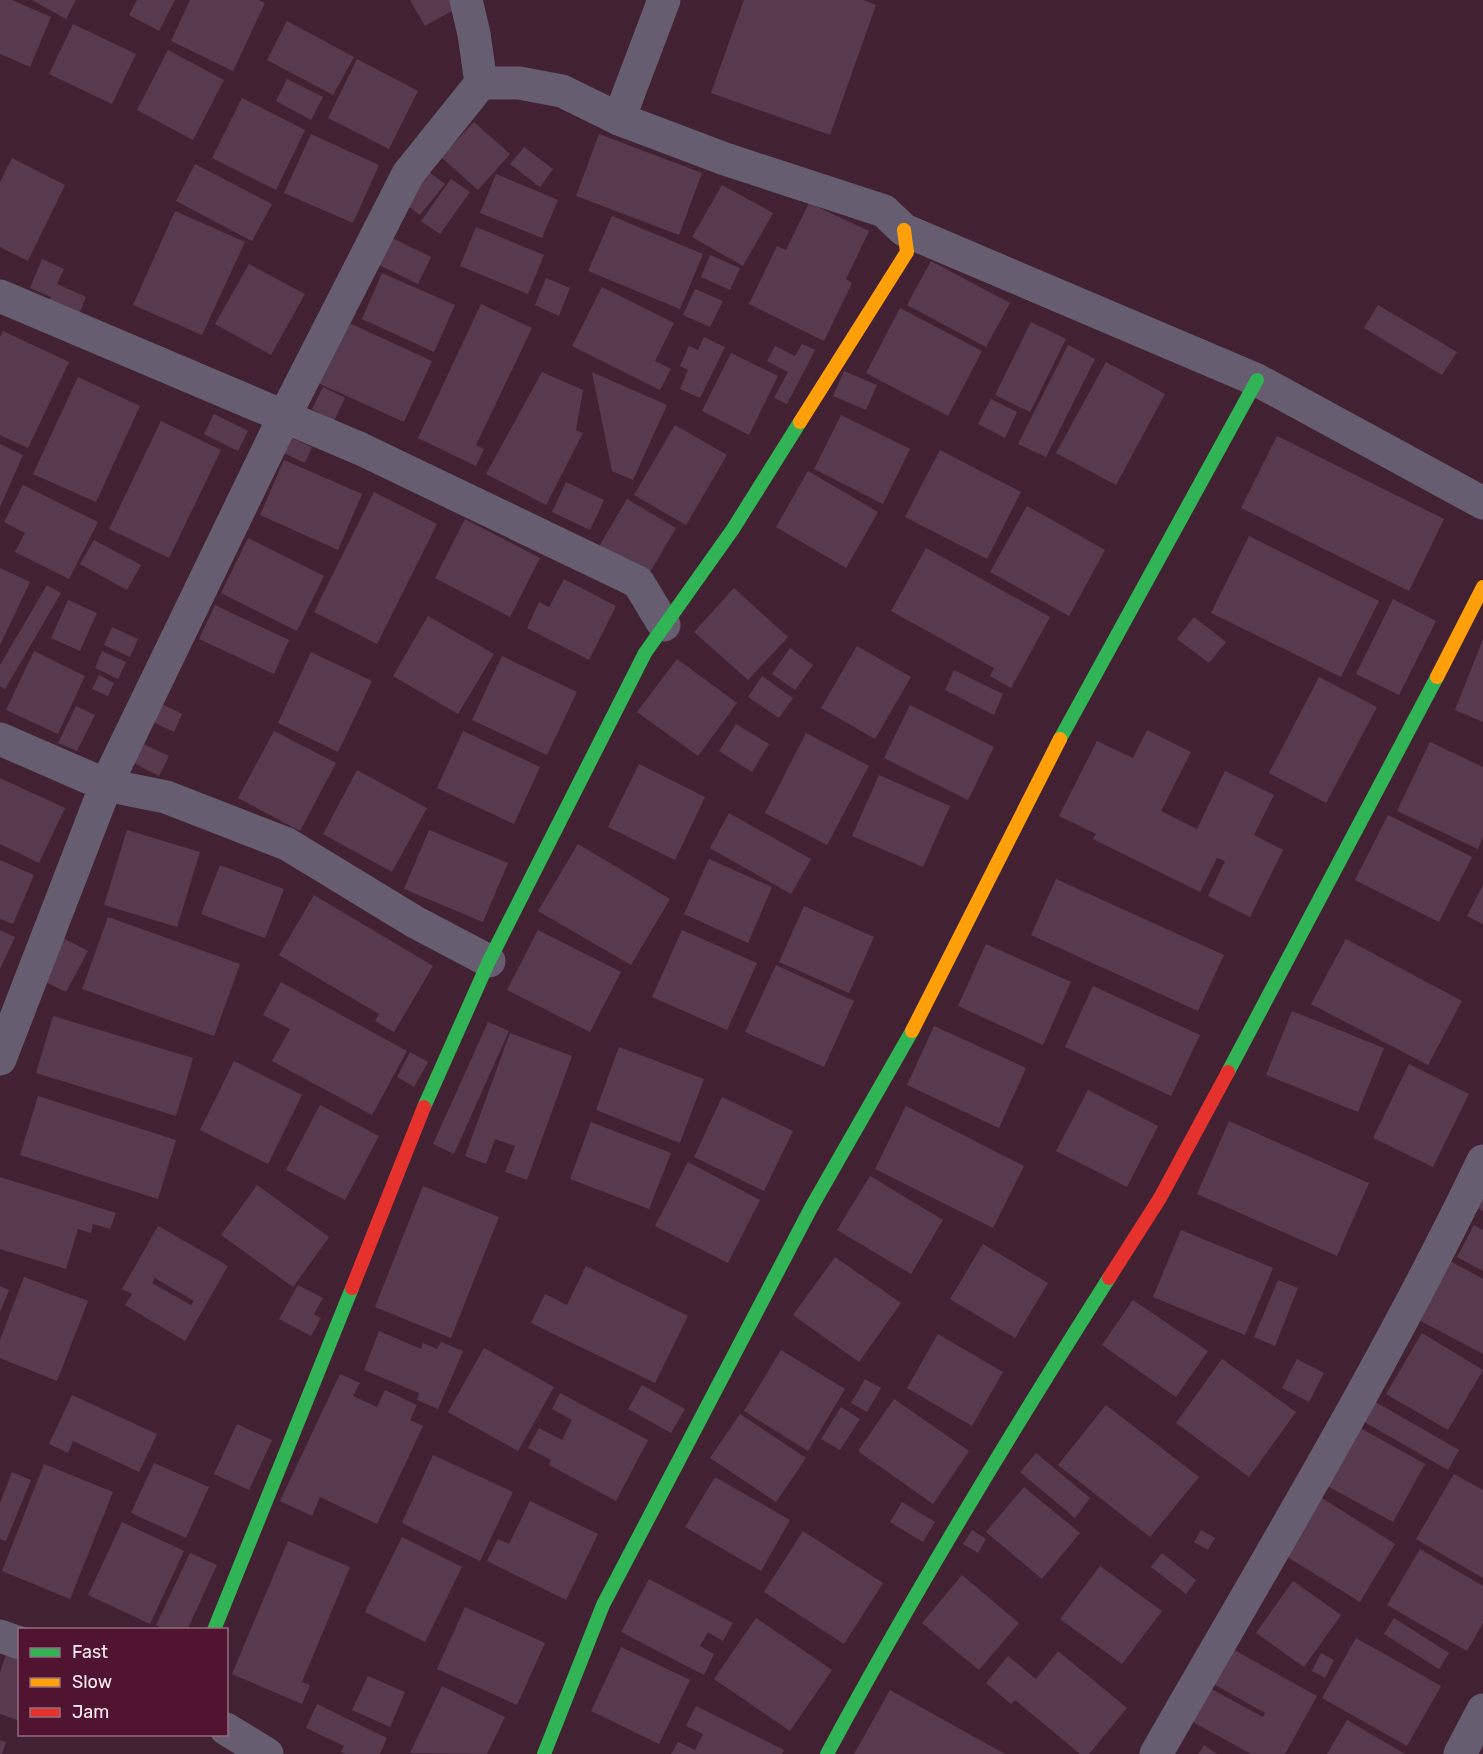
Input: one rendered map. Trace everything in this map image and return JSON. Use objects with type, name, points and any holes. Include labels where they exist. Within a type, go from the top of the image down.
[{"type":"street","points":[[0,1059],[106,785],[284,417],[408,174],[481,83],[474,34],[466,0]]},
{"type":"street","points":[[619,119],[664,0]]},
{"type":"street","points":[[481,83],[519,83],[562,91],[619,119],[724,159],[884,211],[904,230],[1257,380],[1483,503]]},
{"type":"street","points":[[214,1628],[442,1064],[489,961],[645,653],[733,529],[907,252],[904,230]]},
{"type":"street","points":[[0,296],[361,449],[638,582],[664,625]]},
{"type":"street","points":[[544,1754],[603,1605],[692,1432],[812,1206],[898,1060],[1084,692],[1257,380]]},
{"type":"street","points":[[827,1754],[864,1685],[1034,1396],[1160,1198],[1397,756],[1483,587]]},
{"type":"street","points":[[0,739],[106,785],[166,797],[287,844],[415,922],[489,961]]},
{"type":"street","points":[[1156,1754],[1339,1434],[1448,1234],[1483,1161]]},
{"type":"street","points":[[0,1636],[18,1642]]},
{"type":"street","points":[[1460,1754],[1483,1710]]},
{"type":"street","points":[[228,1730],[267,1754]]},
{"type":"building","points":[[0,0],[12,0],[51,17],[30,67],[0,54]]},
{"type":"building","points":[[32,0],[76,0],[66,19]]},
{"type":"building","points":[[137,0],[175,0],[159,31],[129,15]]},
{"type":"building","points":[[190,0],[259,0],[265,3],[233,71],[171,41]]},
{"type":"building","points":[[410,0],[455,0],[459,7],[425,26]]},
{"type":"building","points":[[744,0],[863,0],[876,5],[830,135],[711,93]]},
{"type":"building","points":[[287,21],[354,57],[333,95],[267,60]]},
{"type":"building","points":[[73,24],[136,54],[112,104],[49,74]]},
{"type":"building","points":[[168,50],[224,80],[193,140],[137,110]]},
{"type":"building","points":[[357,59],[418,91],[389,149],[328,118]]},
{"type":"building","points":[[287,79],[323,97],[311,120],[276,101]]},
{"type":"building","points":[[242,98],[305,130],[276,190],[212,158]]},
{"type":"building","points":[[474,122],[510,154],[478,190],[441,157]]},
{"type":"building","points":[[311,134],[379,165],[353,223],[284,193]]},
{"type":"building","points":[[599,134],[702,173],[679,235],[576,196]]},
{"type":"building","points":[[524,147],[553,169],[540,187],[510,164]]},
{"type":"building","points":[[12,158],[65,185],[28,261],[0,247],[0,182]]},
{"type":"building","points":[[195,164],[272,204],[252,241],[176,201]]},
{"type":"building","points":[[428,171],[445,184],[420,215],[403,202]]},
{"type":"building","points":[[496,174],[558,200],[542,238],[480,213]]},
{"type":"building","points":[[451,179],[470,192],[440,234],[421,221]]},
{"type":"building","points":[[722,185],[773,213],[743,266],[692,237]]},
{"type":"building","points":[[809,203],[869,231],[846,279],[852,283],[824,341],[749,304],[777,246],[786,250]]},
{"type":"building","points":[[175,211],[245,242],[202,335],[133,305]]},
{"type":"building","points":[[612,216],[703,254],[680,309],[588,271]]},
{"type":"building","points":[[476,227],[544,255],[528,294],[460,266]]},
{"type":"building","points":[[388,236],[431,257],[418,284],[375,263]]},
{"type":"building","points":[[710,255],[740,268],[730,290],[701,277]]},
{"type":"building","points":[[42,259],[64,269],[57,284],[86,297],[76,321],[46,308],[51,297],[30,288]]},
{"type":"building","points":[[931,261],[1010,303],[986,347],[907,305]]},
{"type":"building","points":[[249,264],[305,294],[271,355],[215,324]]},
{"type":"building","points":[[382,273],[455,305],[434,352],[362,319]]},
{"type":"building","points":[[546,278],[570,288],[559,316],[535,305]]},
{"type":"building","points":[[602,287],[674,323],[655,361],[671,369],[660,390],[572,346]]},
{"type":"building","points":[[695,289],[723,301],[710,327],[683,315]]},
{"type":"building","points":[[481,304],[532,328],[476,445],[484,449],[476,466],[418,438]]},
{"type":"building","points":[[1378,305],[1457,352],[1442,375],[1364,328]]},
{"type":"building","points":[[900,308],[982,351],[948,416],[866,373]]},
{"type":"building","points":[[345,321],[432,361],[404,422],[318,383]]},
{"type":"building","points":[[1031,322],[1066,339],[1030,412],[995,395]]},
{"type":"building","points":[[3,331],[69,362],[28,448],[0,435],[0,337]]},
{"type":"building","points":[[704,337],[725,347],[700,398],[680,389],[688,370],[680,366],[689,346],[698,350]]},
{"type":"building","points":[[802,344],[815,350],[787,404],[774,398],[788,372],[767,361],[775,346],[795,356]]},
{"type":"building","points":[[1068,345],[1095,359],[1046,457],[1018,444]]},
{"type":"building","points":[[731,353],[778,376],[749,435],[702,411]]},
{"type":"building","points":[[1106,362],[1165,394],[1116,485],[1056,453]]},
{"type":"building","points":[[844,371],[877,385],[866,410],[833,396]]},
{"type":"building","points":[[542,372],[583,390],[576,430],[583,433],[546,505],[486,474]]},
{"type":"building","points":[[592,372],[667,405],[633,480],[612,471]]},
{"type":"building","points":[[78,377],[140,406],[96,502],[33,474]]},
{"type":"building","points":[[323,387],[345,398],[334,421],[312,409]]},
{"type":"building","points":[[991,399],[1017,412],[1005,438],[978,424]]},
{"type":"building","points":[[214,414],[248,431],[238,451],[204,434]]},
{"type":"building","points":[[841,415],[910,449],[883,504],[814,469]]},
{"type":"building","points":[[161,421],[221,450],[169,558],[109,529]]},
{"type":"building","points":[[675,425],[727,455],[686,525],[634,495]]},
{"type":"building","points":[[285,435],[312,447],[305,463],[277,450]]},
{"type":"building","points":[[1277,436],[1444,519],[1409,591],[1241,508]]},
{"type":"building","points":[[0,444],[23,455],[0,507]]},
{"type":"building","points":[[940,450],[1021,492],[987,559],[905,517]]},
{"type":"building","points":[[284,460],[362,494],[338,550],[260,515]]},
{"type":"building","points":[[808,471],[878,512],[846,568],[776,527]]},
{"type":"building","points":[[566,482],[604,500],[590,530],[552,512]]},
{"type":"building","points":[[23,485],[98,522],[69,579],[15,552],[25,533],[4,522]]},
{"type":"building","points":[[374,492],[437,524],[377,644],[314,612]]},
{"type":"building","points":[[627,499],[676,528],[644,582],[595,553]]},
{"type":"building","points":[[1027,506],[1105,550],[1069,616],[990,572]]},
{"type":"building","points":[[465,519],[540,558],[510,617],[435,578]]},
{"type":"building","points":[[1249,536],[1379,601],[1341,677],[1211,613]]},
{"type":"building","points":[[248,538],[324,576],[297,631],[221,593]]},
{"type":"building","points":[[94,540],[141,565],[127,590],[80,564]]},
{"type":"building","points":[[926,548],[1050,617],[1011,688],[990,676],[994,668],[891,611]]},
{"type":"building","points":[[0,568],[30,582],[0,645]]},
{"type":"building","points":[[564,579],[616,606],[589,660],[527,628],[539,602],[549,607]]},
{"type":"building","points":[[47,585],[61,593],[5,689],[0,686],[0,665]]},
{"type":"building","points":[[734,588],[788,637],[748,680],[694,632]]},
{"type":"building","points":[[1393,599],[1436,621],[1399,695],[1356,674]]},
{"type":"building","points":[[68,600],[97,613],[80,651],[51,638]]},
{"type":"building","points":[[215,605],[289,640],[274,674],[199,639]]},
{"type":"building","points":[[428,616],[494,654],[458,714],[393,676]]},
{"type":"building","points":[[1194,617],[1226,642],[1209,663],[1177,639]]},
{"type":"building","points":[[112,627],[138,639],[130,657],[104,645]]},
{"type":"building","points":[[1483,639],[1483,722],[1455,710]]},
{"type":"building","points":[[857,646],[911,677],[875,739],[821,708]]},
{"type":"building","points":[[790,648],[813,665],[795,690],[772,674]]},
{"type":"building","points":[[34,651],[85,676],[58,734],[6,710]]},
{"type":"building","points":[[102,651],[126,662],[118,679],[95,668]]},
{"type":"building","points":[[311,652],[372,681],[338,752],[278,723]]},
{"type":"building","points":[[502,656],[577,692],[547,755],[472,720]]},
{"type":"building","points":[[677,659],[737,703],[698,756],[637,712]]},
{"type":"building","points":[[954,670],[1003,694],[994,715],[945,690]]},
{"type":"building","points":[[99,675],[114,683],[108,696],[92,689]]},
{"type":"building","points":[[762,676],[793,698],[779,718],[748,697]]},
{"type":"building","points":[[1319,677],[1377,707],[1326,803],[1269,773]]},
{"type":"building","points":[[158,702],[182,714],[174,732],[149,720]]},
{"type":"building","points":[[910,705],[994,747],[968,800],[884,758]]},
{"type":"building","points":[[76,706],[95,715],[77,751],[58,743]]},
{"type":"building","points":[[736,724],[769,744],[752,772],[719,751]]},
{"type":"building","points":[[1147,730],[1191,752],[1161,811],[1197,829],[1225,771],[1274,795],[1254,835],[1283,850],[1250,917],[1208,896],[1225,861],[1217,858],[1200,892],[1093,839],[1096,834],[1059,816],[1097,741],[1133,758]]},
{"type":"building","points":[[274,731],[336,763],[300,831],[238,798]]},
{"type":"building","points":[[463,731],[540,767],[514,824],[437,788]]},
{"type":"building","points":[[806,733],[869,766],[827,845],[765,813]]},
{"type":"building","points":[[137,741],[169,756],[159,776],[128,760]]},
{"type":"building","points":[[1430,742],[1483,767],[1483,837],[1478,849],[1397,811]]},
{"type":"building","points":[[639,764],[705,797],[675,860],[608,827]]},
{"type":"building","points":[[357,770],[427,808],[392,872],[323,834]]},
{"type":"building","points":[[879,775],[950,806],[923,867],[852,836]]},
{"type":"building","points":[[0,778],[65,808],[39,863],[0,844]]},
{"type":"building","points":[[729,813],[811,859],[791,894],[710,848]]},
{"type":"building","points":[[1388,815],[1472,857],[1439,922],[1355,880]]},
{"type":"building","points":[[127,830],[200,852],[177,927],[104,905]]},
{"type":"building","points":[[429,830],[508,863],[483,922],[404,889]]},
{"type":"building","points":[[578,844],[670,899],[631,965],[538,911]]},
{"type":"building","points":[[709,859],[772,887],[748,943],[684,914]]},
{"type":"building","points":[[0,860],[34,875],[13,924],[0,919]]},
{"type":"building","points":[[220,865],[284,889],[265,938],[201,914]]},
{"type":"building","points":[[1056,879],[1224,955],[1198,1011],[1031,935]]},
{"type":"building","points":[[1483,885],[1483,924],[1467,916]]},
{"type":"building","points":[[314,895],[433,966],[394,1032],[375,1021],[379,1014],[279,955]]},
{"type":"building","points":[[804,906],[874,937],[849,993],[779,962]]},
{"type":"building","points":[[108,917],[240,964],[214,1036],[82,989]]},
{"type":"building","points":[[0,930],[15,937],[0,969]]},
{"type":"building","points":[[538,930],[621,972],[590,1032],[507,990]]},
{"type":"building","points":[[682,930],[757,963],[727,1030],[652,997]]},
{"type":"building","points":[[61,937],[88,951],[66,992],[40,979]]},
{"type":"building","points":[[1346,939],[1462,1001],[1428,1065],[1311,1004]]},
{"type":"building","points":[[986,944],[1071,982],[1043,1045],[958,1006]]},
{"type":"building","points":[[776,965],[854,1001],[824,1067],[745,1032]]},
{"type":"building","points":[[281,982],[407,1051],[372,1115],[272,1061],[290,1029],[263,1015]]},
{"type":"building","points":[[1093,986],[1200,1035],[1171,1096],[1065,1047]]},
{"type":"building","points":[[1292,1011],[1384,1048],[1358,1112],[1266,1075]]},
{"type":"building","points":[[53,1016],[193,1058],[176,1116],[36,1073]]},
{"type":"building","points":[[488,1022],[509,1031],[454,1154],[433,1144]]},
{"type":"building","points":[[934,1026],[1026,1068],[999,1128],[907,1085]]},
{"type":"building","points":[[510,1033],[572,1056],[527,1180],[505,1172],[515,1146],[495,1139],[486,1164],[465,1156]]},
{"type":"building","points":[[619,1047],[704,1079],[680,1143],[596,1110]]},
{"type":"building","points":[[410,1052],[428,1062],[414,1087],[397,1077]]},
{"type":"building","points":[[234,1061],[302,1095],[268,1164],[200,1130]]},
{"type":"building","points":[[1409,1064],[1469,1094],[1433,1167],[1373,1138]]},
{"type":"building","points":[[1088,1090],[1158,1126],[1127,1187],[1056,1151]]},
{"type":"building","points":[[38,1096],[176,1140],[158,1199],[20,1155]]},
{"type":"building","points":[[722,1097],[793,1131],[764,1191],[694,1157]]},
{"type":"building","points":[[320,1105],[379,1136],[345,1200],[286,1170]]},
{"type":"building","points":[[906,1106],[1024,1166],[993,1228],[875,1169]]},
{"type":"building","points":[[1229,1121],[1369,1183],[1337,1256],[1197,1194]]},
{"type":"building","points":[[591,1122],[671,1153],[649,1209],[570,1179]]},
{"type":"building","points":[[688,1162],[760,1200],[728,1263],[655,1226]]},
{"type":"building","points":[[870,1176],[943,1220],[911,1274],[837,1230]]},
{"type":"building","points":[[0,1177],[116,1213],[110,1229],[93,1224],[91,1233],[78,1229],[66,1269],[0,1249]]},
{"type":"building","points":[[257,1185],[329,1237],[293,1287],[221,1235]]},
{"type":"building","points":[[423,1186],[499,1217],[451,1338],[375,1307]]},
{"type":"building","points":[[1483,1188],[1483,1211],[1473,1206]]},
{"type":"building","points":[[1474,1225],[1483,1230],[1483,1271],[1457,1257]]},
{"type":"building","points":[[158,1226],[228,1266],[185,1341],[125,1305],[132,1294],[122,1289]],"holes":[[[155,1278],[194,1301],[191,1305],[152,1283]]]},
{"type":"building","points":[[1181,1230],[1273,1268],[1245,1335],[1153,1297]]},
{"type":"building","points":[[983,1244],[1048,1283],[1015,1338],[950,1299]]},
{"type":"building","points":[[835,1257],[901,1303],[859,1362],[793,1315]]},
{"type":"building","points":[[1450,1261],[1483,1279],[1483,1354],[1417,1319]]},
{"type":"building","points":[[586,1266],[688,1316],[655,1383],[531,1323],[545,1294],[567,1305]]},
{"type":"building","points":[[24,1277],[88,1301],[57,1381],[0,1358],[0,1340]]},
{"type":"building","points":[[1278,1280],[1298,1288],[1275,1346],[1254,1337]]},
{"type":"building","points":[[298,1285],[323,1298],[314,1314],[321,1318],[311,1336],[279,1319]]},
{"type":"building","points":[[0,1286],[9,1290],[0,1312]]},
{"type":"building","points":[[1133,1300],[1208,1351],[1176,1397],[1102,1345]]},
{"type":"building","points":[[379,1331],[421,1349],[423,1343],[437,1349],[441,1342],[463,1351],[438,1409],[417,1400],[419,1393],[364,1370]]},
{"type":"building","points":[[1422,1333],[1483,1370],[1448,1430],[1386,1394]]},
{"type":"building","points":[[938,1334],[1003,1372],[972,1426],[907,1388]]},
{"type":"building","points":[[484,1348],[554,1387],[518,1451],[448,1412]]},
{"type":"building","points":[[781,1350],[845,1389],[808,1451],[744,1411]]},
{"type":"building","points":[[1222,1359],[1296,1412],[1249,1477],[1176,1423]]},
{"type":"building","points":[[1297,1359],[1324,1373],[1309,1402],[1282,1388]]},
{"type":"building","points":[[340,1374],[360,1383],[353,1396],[377,1407],[385,1390],[417,1405],[410,1420],[423,1426],[377,1524],[320,1497],[312,1516],[280,1501]]},
{"type":"building","points":[[865,1379],[881,1388],[867,1412],[851,1403]]},
{"type":"building","points":[[642,1385],[685,1409],[671,1433],[628,1409]]},
{"type":"building","points":[[560,1393],[648,1440],[616,1501],[549,1465],[551,1460],[528,1448],[539,1428],[562,1440],[572,1420],[552,1409]]},
{"type":"building","points":[[72,1395],[157,1434],[139,1472],[73,1441],[68,1453],[49,1444]]},
{"type":"building","points":[[894,1399],[969,1451],[933,1504],[858,1451]]},
{"type":"building","points":[[1372,1400],[1459,1450],[1448,1470],[1361,1420]]},
{"type":"building","points":[[1106,1405],[1199,1477],[1150,1537],[1058,1465]]},
{"type":"building","points":[[841,1407],[860,1419],[840,1450],[821,1439]]},
{"type":"building","points":[[740,1414],[806,1458],[776,1502],[710,1458]]},
{"type":"building","points":[[237,1424],[272,1440],[249,1490],[214,1474]]},
{"type":"building","points":[[1355,1425],[1425,1464],[1393,1522],[1322,1483]]},
{"type":"building","points":[[1036,1453],[1090,1498],[1075,1518],[1020,1472]]},
{"type":"building","points":[[433,1455],[513,1492],[480,1561],[402,1523]]},
{"type":"building","points":[[154,1463],[209,1487],[186,1538],[131,1513]]},
{"type":"building","points":[[44,1464],[113,1492],[70,1599],[2,1571]]},
{"type":"building","points":[[12,1472],[31,1480],[6,1541],[0,1539],[0,1503]]},
{"type":"building","points":[[1454,1474],[1483,1490],[1483,1578],[1416,1539]]},
{"type":"building","points":[[715,1477],[790,1520],[761,1571],[685,1527]]},
{"type":"building","points":[[1024,1487],[1080,1533],[1042,1579],[986,1532]]},
{"type":"building","points":[[1317,1495],[1395,1544],[1360,1602],[1281,1553]]},
{"type":"building","points":[[530,1501],[598,1534],[566,1600],[487,1561],[498,1539],[509,1544]]},
{"type":"building","points":[[902,1502],[935,1522],[923,1542],[890,1522]]},
{"type":"building","points":[[122,1522],[184,1551],[150,1624],[88,1595]]},
{"type":"building","points":[[972,1530],[986,1539],[978,1553],[963,1544]]},
{"type":"building","points":[[1201,1530],[1215,1538],[1208,1550],[1194,1542]]},
{"type":"building","points":[[803,1531],[883,1583],[844,1644],[764,1592]]},
{"type":"building","points":[[402,1537],[462,1567],[425,1642],[365,1612]]},
{"type":"building","points":[[288,1541],[350,1567],[302,1682],[310,1685],[302,1704],[232,1674]]},
{"type":"building","points":[[1420,1549],[1483,1586],[1483,1623],[1467,1651],[1387,1605]]},
{"type":"building","points":[[190,1553],[217,1565],[188,1628],[161,1628],[156,1625]]},
{"type":"building","points":[[1162,1553],[1196,1580],[1186,1594],[1151,1567]]},
{"type":"building","points":[[1100,1566],[1162,1611],[1122,1664],[1060,1619]]},
{"type":"building","points":[[962,1575],[1019,1623],[979,1670],[922,1623]]},
{"type":"building","points":[[649,1579],[733,1623],[723,1641],[708,1632],[700,1646],[714,1654],[704,1675],[621,1632]]},
{"type":"building","points":[[1293,1581],[1341,1615],[1304,1667],[1256,1633]]},
{"type":"building","points":[[465,1607],[545,1643],[517,1705],[437,1669]]},
{"type":"building","points":[[756,1618],[832,1670],[790,1731],[714,1679]]},
{"type":"building","points":[[1394,1618],[1449,1653],[1439,1669],[1384,1634]]},
{"type":"building","points":[[1356,1638],[1441,1686],[1407,1746],[1322,1698]]},
{"type":"building","points":[[1227,1646],[1317,1696],[1285,1754],[1251,1754],[1186,1718],[1204,1685],[1263,1717],[1265,1713],[1208,1681]]},
{"type":"building","points":[[621,1647],[690,1680],[659,1744],[591,1711]]},
{"type":"building","points":[[1058,1651],[1127,1708],[1089,1754],[1080,1754],[1015,1700],[1011,1704],[986,1683],[1008,1656],[1036,1679]]},
{"type":"building","points":[[1321,1653],[1334,1660],[1325,1678],[1312,1671]]},
{"type":"building","points":[[6,1655],[18,1658],[18,1720],[0,1714],[0,1672]]},
{"type":"building","points":[[368,1676],[405,1692],[390,1727],[352,1710]]},
{"type":"building","points":[[442,1686],[505,1717],[487,1754],[410,1753]]},
{"type":"building","points":[[890,1690],[1005,1754],[854,1754]]},
{"type":"building","points":[[317,1704],[387,1738],[380,1754],[345,1754],[341,1752],[344,1746],[306,1728]]},
{"type":"building","points":[[696,1706],[784,1750],[782,1754],[671,1754],[678,1742],[695,1750],[703,1734],[686,1726]]},
{"type":"building","points":[[1347,1720],[1405,1754],[1327,1754]]},
{"type":"building","points":[[0,1740],[6,1742],[2,1754],[0,1754]]},
{"type":"building","points":[[1204,1745],[1217,1754],[1198,1754]]},
{"type":"traffic: fast","points":[[1060,739],[1257,380]]},
{"type":"traffic: fast","points":[[424,1107],[489,961],[645,653],[733,529],[800,422]]},
{"type":"traffic: fast","points":[[1228,1072],[1437,677]]},
{"type":"traffic: fast","points":[[544,1754],[603,1605],[812,1206],[912,1031]]},
{"type":"traffic: fast","points":[[827,1754],[964,1514],[1035,1395],[1109,1278]]},
{"type":"traffic: fast","points":[[215,1628],[352,1288]]},
{"type":"traffic: slow","points":[[800,422],[907,252],[904,230]]},
{"type":"traffic: slow","points":[[1437,677],[1483,587]]},
{"type":"traffic: slow","points":[[912,1031],[1060,739]]},
{"type":"traffic: jam","points":[[1109,1278],[1160,1198],[1228,1072]]},
{"type":"traffic: jam","points":[[352,1288],[424,1107]]}]
